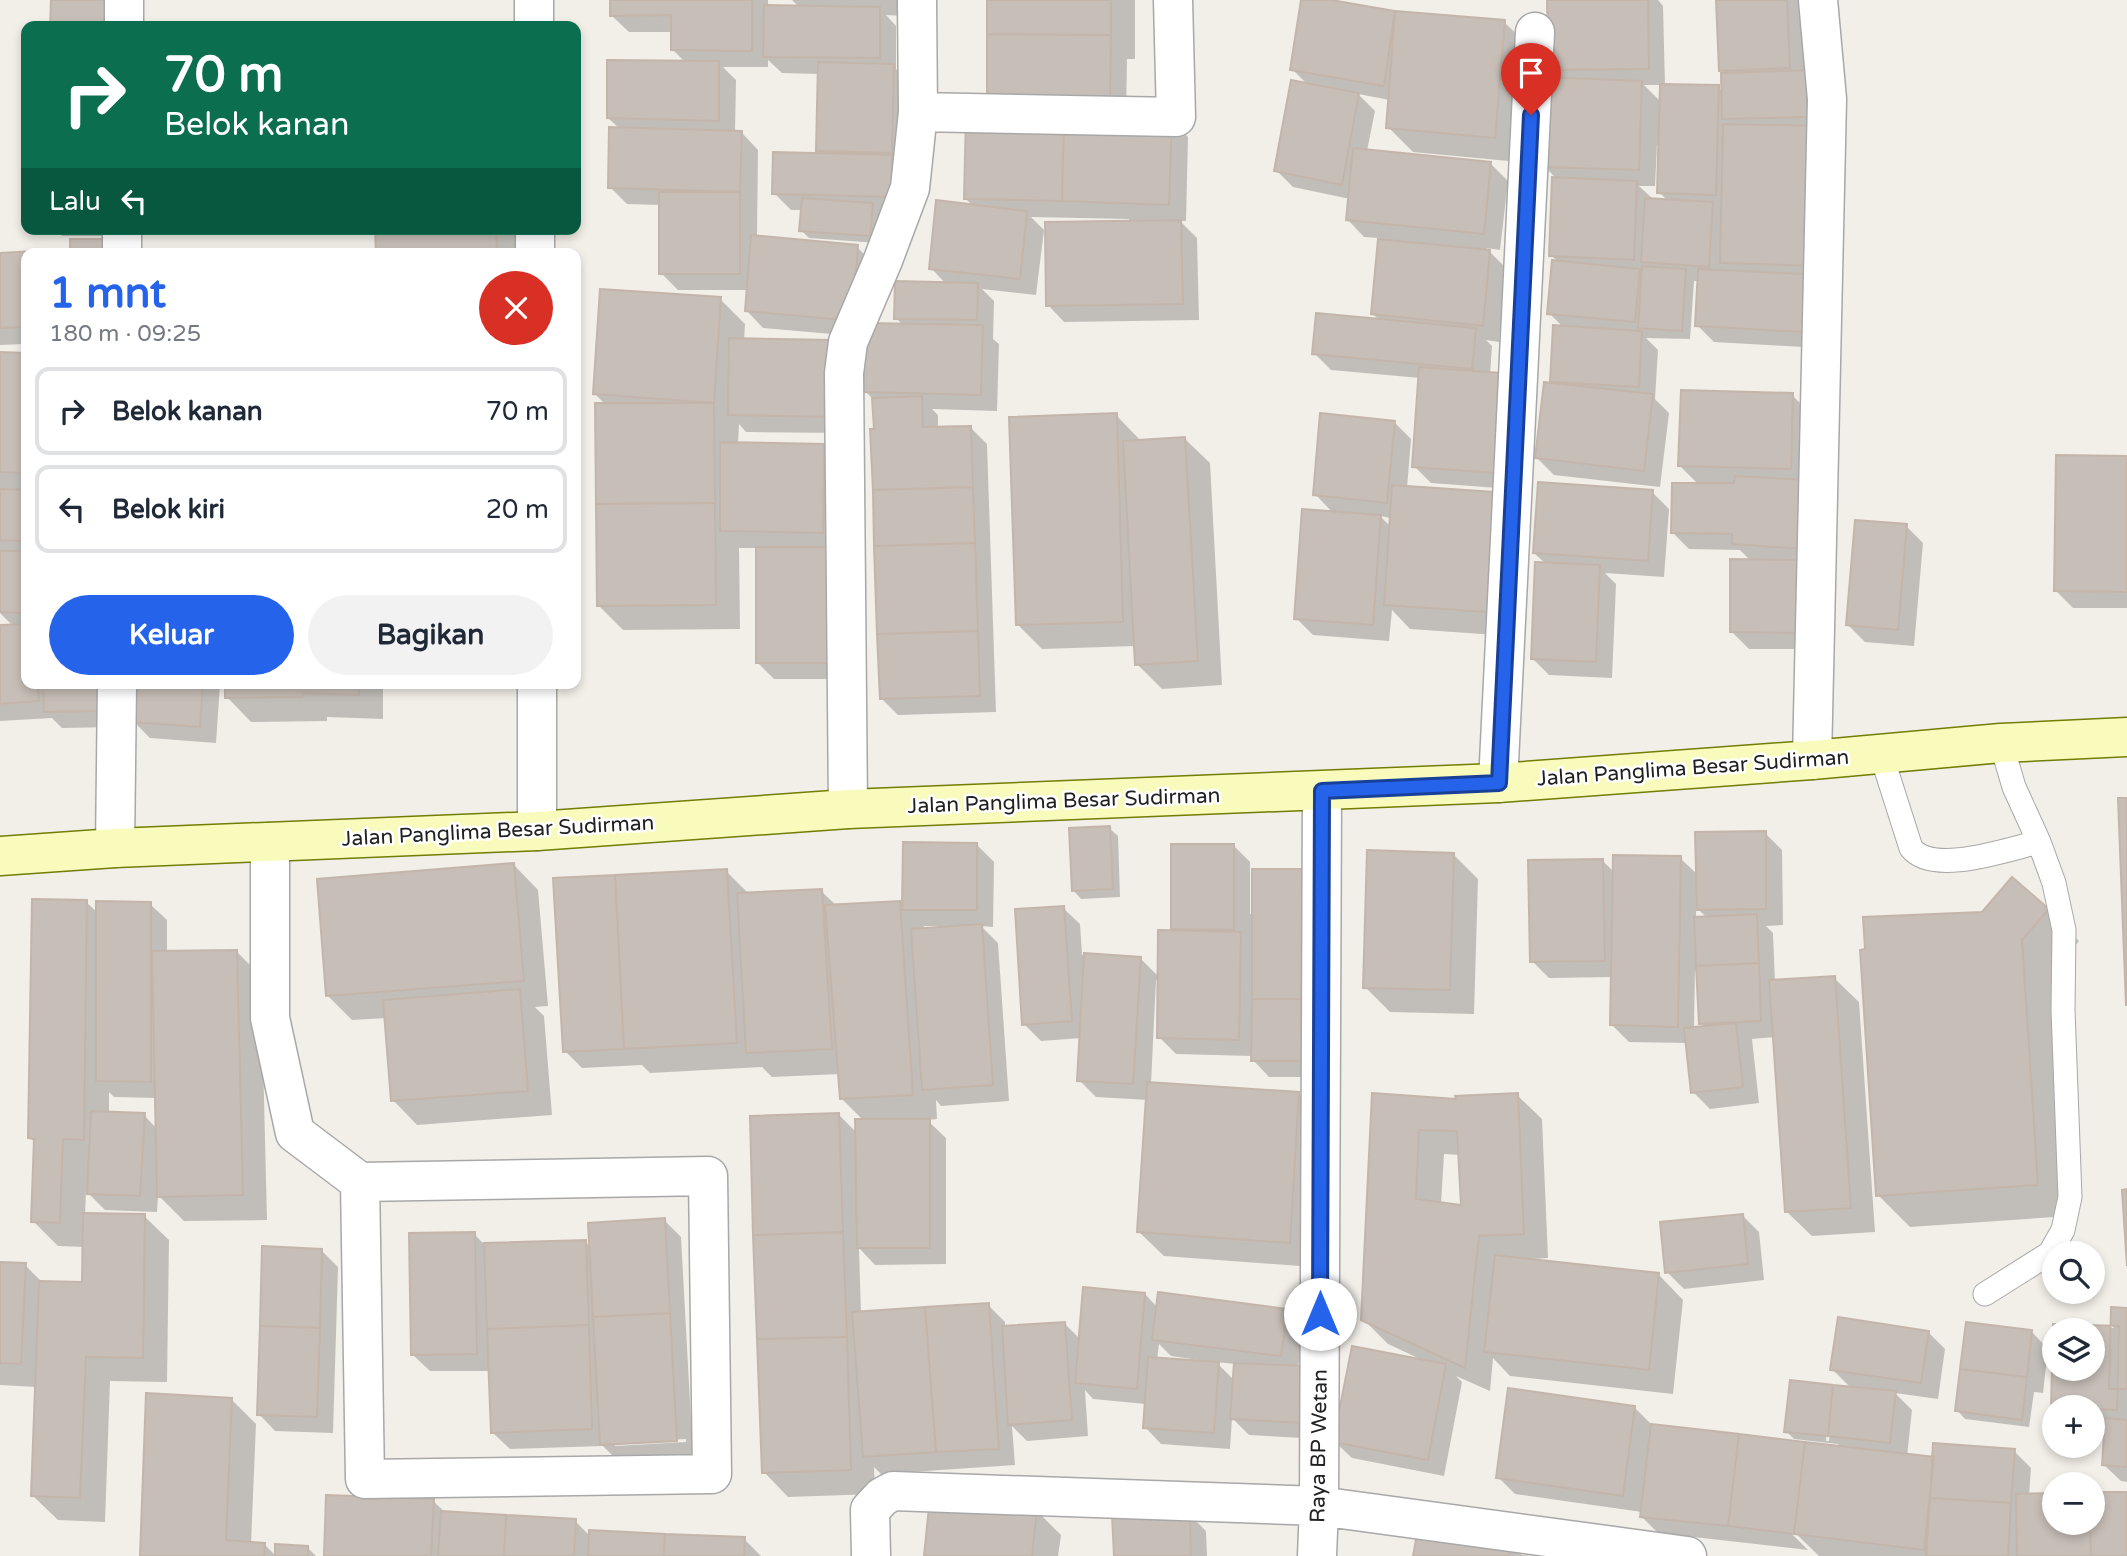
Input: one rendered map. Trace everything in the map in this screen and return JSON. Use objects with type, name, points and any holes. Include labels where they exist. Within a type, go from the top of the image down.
[{"type":"main road","name":"Jalan Panglima Besar Sudirman","points":[[0,856],[115,848],[537,831],[848,809],[1499,783],[2001,743],[2127,737]]},
{"type":"street","points":[[124,0],[124,21]]},
{"type":"street","points":[[534,0],[534,21]]},
{"type":"street","points":[[848,809],[844,373],[848,342],[910,188],[918,112],[918,0]]},
{"type":"street","points":[[918,112],[1176,117],[1173,0]]},
{"type":"street","points":[[1812,760],[1827,99],[1818,0]]},
{"type":"street","points":[[1499,783],[1535,32]]},
{"type":"street","points":[[115,848],[117,689]]},
{"type":"street","points":[[537,689],[537,831]]},
{"type":"street","name":"Raya BP Wetan","points":[[1317,1556],[1322,791]]},
{"type":"street","points":[[271,842],[270,1018],[295,1133],[360,1182],[708,1176],[712,1474],[365,1479],[360,1182]]},
{"type":"street","points":[[871,1556],[870,1510],[882,1497],[893,1491],[1319,1506],[1687,1556]]},
{"type":"lane","points":[[1984,1294],[2050,1253],[2063,1230],[2070,1197],[2063,1010],[2064,930],[2054,883],[2014,787],[2001,743]]},
{"type":"lane","points":[[1881,754],[1911,848],[1917,856],[1931,860],[1970,859],[2039,842]]},
{"type":"building","points":[[51,0],[107,0],[106,21],[50,21]]},
{"type":"building","points":[[610,0],[752,0],[752,51],[671,50],[671,15],[610,16]]},
{"type":"building","points":[[987,0],[1111,0],[1111,35],[987,34]]},
{"type":"building","points":[[1301,0],[1331,0],[1395,11],[1384,86],[1290,70]]},
{"type":"building","points":[[1547,0],[1648,0],[1649,69],[1548,70]]},
{"type":"building","points":[[1716,0],[1787,0],[1790,68],[1719,71]]},
{"type":"building","points":[[764,5],[880,7],[880,58],[763,57]]},
{"type":"building","points":[[1395,11],[1505,20],[1495,138],[1386,128]]},
{"type":"building","points":[[987,34],[1111,35],[1110,112],[987,111]]},
{"type":"building","points":[[607,60],[719,61],[719,121],[607,118]]},
{"type":"building","points":[[818,62],[894,64],[892,153],[816,151]]},
{"type":"building","points":[[1806,70],[1808,117],[1722,119],[1721,73]]},
{"type":"building","points":[[1545,77],[1642,81],[1639,170],[1542,167]]},
{"type":"building","points":[[1291,80],[1359,93],[1342,185],[1274,171]]},
{"type":"building","points":[[1660,84],[1719,85],[1716,195],[1657,193]]},
{"type":"building","points":[[966,114],[1064,116],[1062,201],[964,199]]},
{"type":"building","points":[[1064,116],[1172,119],[1169,205],[1062,201]]},
{"type":"building","points":[[1723,124],[1822,126],[1818,266],[1720,263]]},
{"type":"building","points":[[609,127],[742,131],[740,192],[608,188]]},
{"type":"building","points":[[1353,148],[1491,162],[1484,234],[1346,220]]},
{"type":"building","points":[[773,152],[892,155],[891,197],[772,194]]},
{"type":"building","points":[[1552,177],[1637,181],[1634,260],[1549,256]]},
{"type":"building","points":[[659,192],[740,192],[740,274],[659,274]]},
{"type":"building","points":[[802,198],[873,203],[870,236],[799,231]]},
{"type":"building","points":[[1645,198],[1713,202],[1709,267],[1641,262]]},
{"type":"building","points":[[936,200],[1027,211],[1020,279],[929,269]]},
{"type":"building","points":[[1181,220],[1183,304],[1046,306],[1045,222]]},
{"type":"building","points":[[375,235],[496,235],[497,248],[376,248]]},
{"type":"building","points":[[751,235],[858,245],[852,321],[745,311]]},
{"type":"building","points":[[70,239],[111,239],[111,248],[70,248]]},
{"type":"building","points":[[1378,239],[1490,250],[1483,326],[1371,314]]},
{"type":"building","points":[[21,252],[21,327],[0,328],[0,253]]},
{"type":"building","points":[[1552,260],[1640,269],[1635,322],[1547,314]]},
{"type":"building","points":[[1642,266],[1686,269],[1682,331],[1638,328]]},
{"type":"building","points":[[1698,269],[1806,274],[1804,332],[1695,326]]},
{"type":"building","points":[[895,281],[978,283],[977,320],[894,319]]},
{"type":"building","points":[[600,289],[721,297],[714,403],[593,394]]},
{"type":"building","points":[[1316,313],[1476,328],[1472,369],[1312,354]]},
{"type":"building","points":[[864,323],[983,325],[981,395],[863,392]]},
{"type":"building","points":[[1553,325],[1642,331],[1639,387],[1550,382]]},
{"type":"building","points":[[729,338],[833,340],[833,417],[728,415]]},
{"type":"building","points":[[0,352],[21,353],[21,473],[0,472]]},
{"type":"building","points":[[1419,367],[1501,373],[1495,473],[1412,467]]},
{"type":"building","points":[[1544,382],[1653,394],[1644,471],[1535,458]]},
{"type":"building","points":[[1681,390],[1793,393],[1791,469],[1678,466]]},
{"type":"building","points":[[922,396],[923,427],[971,426],[973,487],[873,490],[870,429],[874,429],[872,398]]},
{"type":"building","points":[[595,403],[714,403],[715,503],[596,504]]},
{"type":"building","points":[[1117,413],[1123,622],[1016,625],[1009,417]]},
{"type":"building","points":[[1320,413],[1395,421],[1387,503],[1313,495]]},
{"type":"building","points":[[1185,437],[1198,661],[1135,665],[1123,441]]},
{"type":"building","points":[[720,442],[824,444],[823,533],[720,531]]},
{"type":"building","points":[[2056,455],[2127,456],[2127,592],[2054,591]]},
{"type":"building","points":[[1735,476],[1808,480],[1804,549],[1732,544],[1732,534],[1671,533],[1672,483],[1734,483]]},
{"type":"building","points":[[1538,482],[1653,490],[1648,561],[1533,553]]},
{"type":"building","points":[[1392,485],[1494,492],[1487,612],[1384,605]]},
{"type":"building","points":[[973,487],[975,543],[874,546],[873,490]]},
{"type":"building","points":[[0,489],[21,490],[21,541],[0,540]]},
{"type":"building","points":[[715,503],[716,605],[597,606],[596,504]]},
{"type":"building","points":[[1302,509],[1381,515],[1373,625],[1294,619]]},
{"type":"building","points":[[1855,520],[1907,524],[1898,630],[1846,625]]},
{"type":"building","points":[[975,543],[978,631],[877,634],[874,546]]},
{"type":"building","points":[[756,547],[831,547],[831,663],[756,663]]},
{"type":"building","points":[[0,551],[21,551],[21,613],[0,612]]},
{"type":"building","points":[[1730,559],[1802,560],[1801,633],[1730,632]]},
{"type":"building","points":[[1535,562],[1600,565],[1596,662],[1531,659]]},
{"type":"building","points":[[21,624],[21,689],[38,689],[39,701],[0,704],[0,625]]},
{"type":"building","points":[[978,631],[980,696],[880,699],[877,634]]},
{"type":"building","points":[[43,689],[100,689],[100,711],[44,712]]},
{"type":"building","points":[[134,689],[203,689],[200,727],[131,722]]},
{"type":"building","points":[[225,689],[359,689],[359,695],[303,693],[302,697],[225,698]]},
{"type":"building","points":[[2118,798],[2127,798],[2127,1005],[2126,1005]]},
{"type":"building","points":[[1110,826],[1113,889],[1072,891],[1069,828]]},
{"type":"building","points":[[1766,831],[1766,909],[1697,910],[1695,832]]},
{"type":"building","points":[[903,842],[977,843],[977,910],[902,910]]},
{"type":"building","points":[[1171,844],[1234,844],[1234,930],[1171,929]]},
{"type":"building","points":[[1367,850],[1454,853],[1450,990],[1363,988]]},
{"type":"building","points":[[1613,855],[1681,856],[1678,1027],[1610,1025]]},
{"type":"building","points":[[1603,859],[1605,961],[1530,962],[1528,860]]},
{"type":"building","points":[[514,863],[524,981],[326,996],[317,879]]},
{"type":"building","points":[[727,869],[737,1043],[624,1049],[615,875]]},
{"type":"building","points":[[1252,869],[1306,869],[1305,999],[1252,999]]},
{"type":"building","points":[[615,875],[624,1049],[563,1052],[553,878]]},
{"type":"building","points":[[2012,877],[2049,909],[2022,940],[2038,1185],[1876,1196],[1860,950],[1865,949],[1863,917],[1982,912]]},
{"type":"building","points":[[822,889],[832,1049],[746,1053],[737,893]]},
{"type":"building","points":[[32,899],[87,900],[84,1140],[63,1139],[60,1223],[31,1222],[34,1139],[28,1138]]},
{"type":"building","points":[[96,901],[151,902],[151,1082],[96,1081]]},
{"type":"building","points":[[900,901],[913,1095],[840,1099],[825,905]]},
{"type":"building","points":[[1064,906],[1072,1021],[1022,1025],[1015,909]]},
{"type":"building","points":[[1757,914],[1759,963],[1696,966],[1694,917]]},
{"type":"building","points":[[982,924],[993,1085],[922,1090],[911,929]]},
{"type":"building","points":[[1158,930],[1241,932],[1239,1040],[1157,1038]]},
{"type":"building","points":[[237,950],[243,1195],[157,1197],[152,951]]},
{"type":"building","points":[[1084,953],[1141,957],[1133,1084],[1077,1081]]},
{"type":"building","points":[[1759,963],[1761,1021],[1699,1024],[1696,966]]},
{"type":"building","points":[[1835,976],[1851,1208],[1785,1212],[1769,980]]},
{"type":"building","points":[[520,989],[528,1091],[391,1101],[383,1000]]},
{"type":"building","points":[[1252,999],[1305,999],[1304,1061],[1251,1061]]},
{"type":"building","points":[[1736,1023],[1743,1087],[1691,1093],[1684,1028]]},
{"type":"building","points":[[1147,1082],[1299,1092],[1290,1243],[1137,1232]]},
{"type":"building","points":[[1372,1093],[1456,1099],[1455,1096],[1518,1093],[1524,1234],[1479,1236],[1465,1368],[1361,1320]],"holes":[[[1419,1130],[1457,1131],[1461,1205],[1416,1199]]]},
{"type":"building","points":[[91,1111],[145,1113],[140,1196],[87,1194]]},
{"type":"building","points":[[839,1113],[843,1232],[753,1235],[750,1116]]},
{"type":"building","points":[[855,1119],[930,1119],[930,1248],[857,1248]]},
{"type":"building","points":[[2127,1189],[2127,1266],[2122,1190]]},
{"type":"building","points":[[83,1213],[145,1214],[143,1358],[86,1357],[80,1498],[31,1496],[39,1281],[82,1282]]},
{"type":"building","points":[[1743,1214],[1748,1264],[1665,1273],[1660,1222]]},
{"type":"building","points":[[665,1218],[670,1313],[593,1317],[588,1223]]},
{"type":"building","points":[[475,1232],[477,1354],[411,1355],[409,1233]]},
{"type":"building","points":[[843,1232],[847,1337],[757,1339],[753,1235]]},
{"type":"building","points":[[586,1240],[589,1325],[487,1329],[484,1243]]},
{"type":"building","points":[[262,1246],[322,1249],[320,1328],[260,1326]]},
{"type":"building","points":[[1495,1255],[1659,1273],[1649,1370],[1484,1352]]},
{"type":"building","points":[[0,1262],[26,1263],[21,1364],[0,1363]]},
{"type":"building","points":[[1083,1287],[1145,1293],[1137,1389],[1075,1383]]},
{"type":"building","points":[[1158,1292],[1288,1309],[1281,1356],[1152,1340]]},
{"type":"building","points":[[989,1303],[999,1449],[936,1452],[925,1307]]},
{"type":"building","points":[[925,1307],[936,1452],[863,1457],[852,1312]]},
{"type":"building","points":[[2111,1307],[2127,1308],[2127,1389],[2109,1389]]},
{"type":"building","points":[[670,1313],[677,1441],[600,1445],[593,1317]]},
{"type":"building","points":[[1838,1317],[1929,1331],[1921,1383],[1830,1370]]},
{"type":"building","points":[[1065,1322],[1072,1420],[1008,1425],[1002,1326]]},
{"type":"building","points":[[1966,1322],[2032,1330],[2027,1377],[1960,1369]]},
{"type":"building","points":[[589,1325],[592,1429],[491,1433],[487,1329]]},
{"type":"building","points":[[260,1326],[320,1328],[317,1417],[257,1415]]},
{"type":"building","points":[[2105,1326],[2119,1326],[2117,1410],[2105,1410],[2105,1395],[2051,1395],[2052,1381],[2105,1381]]},
{"type":"building","points":[[847,1337],[851,1470],[762,1473],[757,1339]]},
{"type":"building","points":[[1352,1346],[1446,1364],[1428,1460],[1333,1442]]},
{"type":"building","points":[[1148,1357],[1219,1362],[1214,1433],[1143,1428]]},
{"type":"building","points":[[1234,1363],[1307,1366],[1304,1423],[1230,1419]]},
{"type":"building","points":[[1960,1369],[2027,1377],[2022,1420],[1955,1411]]},
{"type":"building","points":[[1790,1380],[1833,1385],[1828,1436],[1784,1432]]},
{"type":"building","points":[[1833,1385],[1896,1391],[1890,1443],[1828,1436]]},
{"type":"building","points":[[1508,1388],[1635,1406],[1623,1496],[1496,1478]]},
{"type":"building","points":[[146,1393],[232,1398],[226,1540],[265,1543],[264,1556],[140,1556]]},
{"type":"building","points":[[2105,1418],[2127,1420],[2127,1467],[2102,1465],[2102,1458],[2105,1458]]},
{"type":"building","points":[[1651,1424],[1739,1434],[1728,1526],[1640,1517]]},
{"type":"building","points":[[1739,1434],[1805,1442],[1794,1534],[1728,1526]]},
{"type":"building","points":[[1805,1442],[1934,1457],[1924,1550],[1794,1534]]},
{"type":"building","points":[[1933,1443],[2015,1449],[2011,1503],[1930,1498]]},
{"type":"building","points":[[2105,1492],[2127,1492],[2127,1556],[2091,1556],[2090,1535],[2105,1535]]},
{"type":"building","points":[[2042,1493],[2042,1535],[2090,1535],[2091,1556],[2017,1556],[2016,1494]]},
{"type":"building","points":[[326,1495],[434,1499],[431,1556],[324,1556]]},
{"type":"building","points":[[930,1497],[1037,1509],[1032,1556],[924,1556]]},
{"type":"building","points":[[1930,1498],[2011,1503],[2008,1556],[1926,1556]]},
{"type":"building","points":[[441,1511],[506,1515],[504,1556],[438,1556]]},
{"type":"building","points":[[1190,1513],[1191,1556],[1114,1556],[1112,1515]]},
{"type":"building","points":[[506,1515],[576,1519],[574,1556],[504,1556]]},
{"type":"building","points":[[1419,1523],[1512,1542],[1509,1556],[1413,1556]]},
{"type":"building","points":[[589,1530],[665,1534],[664,1556],[588,1556]]},
{"type":"building","points":[[665,1534],[745,1537],[744,1556],[664,1556]]},
{"type":"building","points":[[275,1544],[308,1546],[308,1556],[275,1556]]},
{"type":"route","points":[[1320,1314],[1322,791],[1499,783],[1531,115]]}]
